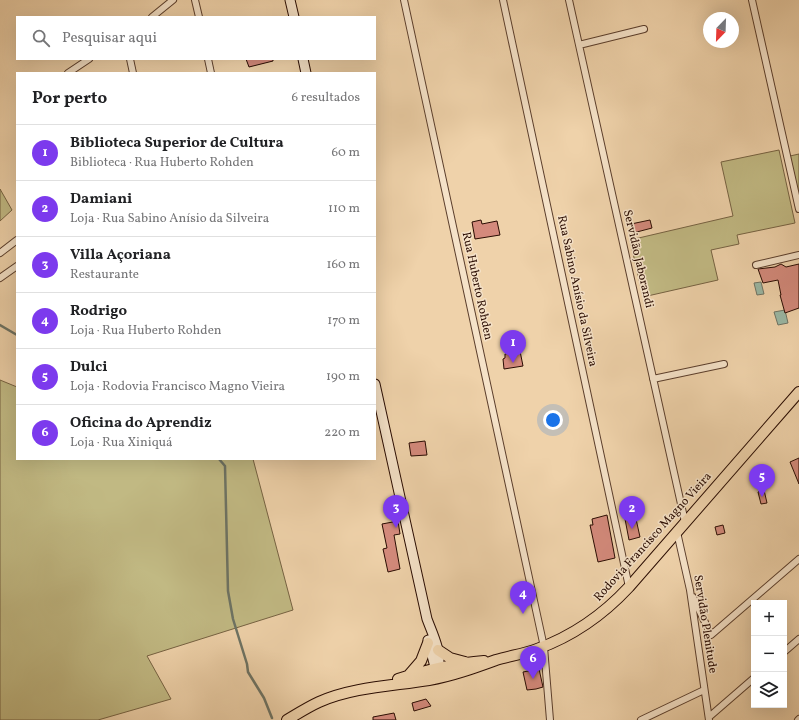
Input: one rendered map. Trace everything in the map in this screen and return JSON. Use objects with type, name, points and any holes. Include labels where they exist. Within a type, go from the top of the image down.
[{"type":"main road","points":[[290,0],[294,16]]},
{"type":"main road","points":[[303,60],[306,72]]},
{"type":"main road","points":[[376,389],[427,619],[438,650],[440,661],[439,673]]},
{"type":"main road","name":"Rodovia Francisco Magno Vieira","points":[[372,688],[408,676],[474,669],[498,660],[544,647],[572,634],[589,623],[605,611],[629,586],[799,392]]},
{"type":"main road","points":[[427,619],[428,643],[434,663],[439,673]]},
{"type":"main road","points":[[408,676],[420,661],[428,643]]},
{"type":"main road","points":[[438,650],[450,658],[467,663]]},
{"type":"main road","name":"Rodovia Francisco Magno Vieira","points":[[287,720],[319,702],[332,697],[439,673],[467,663],[498,660]]},
{"type":"street","points":[[153,16],[173,0]]},
{"type":"street","points":[[195,0],[199,16]]},
{"type":"street","name":"Rua Huberto Rohden","points":[[404,0],[544,647],[550,720]]},
{"type":"street","name":"Rua Sabino Anísio da Silveira","points":[[503,0],[629,586]]},
{"type":"street","name":"Servidão Jaborandi","points":[[569,0],[685,522]]},
{"type":"street","points":[[752,0],[799,209]]},
{"type":"street","points":[[579,45],[644,29]]},
{"type":"street","points":[[70,72],[88,60]]},
{"type":"street","points":[[130,60],[133,72]]},
{"type":"street","points":[[208,60],[212,72]]},
{"type":"street","points":[[0,253],[16,241]]},
{"type":"street","points":[[756,265],[799,255]]},
{"type":"street","points":[[0,278],[16,267]]},
{"type":"street","points":[[653,379],[724,364]]},
{"type":"street","name":"Servidão Plenitude","points":[[677,532],[690,590],[709,719]]},
{"type":"street","points":[[690,590],[711,635],[799,559]]},
{"type":"street","points":[[787,649],[799,639]]},
{"type":"street","points":[[709,719],[751,681]]},
{"type":"street","points":[[641,720],[704,690]]},
{"type":"shaded area","points":[[779,150],[795,223],[737,235],[739,244],[711,250],[718,280],[643,297],[630,240],[733,216],[721,162]]},
{"type":"shaded area","points":[[799,154],[799,192],[798,192],[790,156]]},
{"type":"shaded area","points":[[0,189],[12,210],[0,221]]},
{"type":"shaded area","points":[[761,282],[764,294],[757,295],[754,283]]},
{"type":"shaded area","points":[[785,310],[788,323],[778,325],[774,312]]},
{"type":"shaded area","points":[[0,380],[16,387],[16,460],[253,460],[293,610],[147,656],[171,699],[98,720],[0,720]]},
{"type":"building","points":[[246,60],[273,60],[273,61],[249,67]]},
{"type":"building","points":[[481,220],[482,224],[497,221],[500,235],[475,239],[472,222]]},
{"type":"building","points":[[650,220],[652,228],[633,233],[631,224]]},
{"type":"building","points":[[781,264],[786,267],[799,264],[799,308],[785,313],[778,280],[763,283],[758,269],[775,267]]},
{"type":"building","points":[[520,351],[523,366],[504,369],[503,359],[505,358],[505,354]]},
{"type":"building","points":[[425,441],[427,455],[411,456],[409,443]]},
{"type":"building","points":[[799,458],[799,484],[790,462]]},
{"type":"building","points":[[764,490],[767,503],[761,504],[758,492]]},
{"type":"building","points":[[607,515],[615,558],[598,562],[590,525],[593,525],[592,519]]},
{"type":"building","points":[[633,518],[634,520],[636,519],[640,537],[629,540],[625,519]]},
{"type":"building","points":[[398,521],[400,534],[394,535],[400,569],[388,572],[383,549],[387,548],[382,524]]},
{"type":"building","points":[[723,525],[725,533],[717,535],[715,527]]},
{"type":"building","points":[[539,669],[543,687],[527,690],[523,672]]},
{"type":"building","points":[[426,699],[431,706],[414,711],[412,703]]},
{"type":"building","points":[[394,713],[396,720],[373,720],[373,717]]},
{"type":"waterway","points":[[0,325],[16,334]]},
{"type":"waterway","points":[[220,460],[225,466],[228,591],[233,619],[247,664],[248,672],[264,698],[272,718]]},
{"type":"place","name":"Biblioteca Superior de Cultura","points":[[513,363]]},
{"type":"place","name":"Dulci","points":[[762,497]]},
{"type":"place","name":"Villa Açoriana","points":[[396,528]]},
{"type":"place","name":"Damiani","points":[[632,529]]},
{"type":"place","name":"Rodrigo","points":[[523,614]]},
{"type":"place","name":"Oficina do Aprendiz","points":[[533,679]]}]
